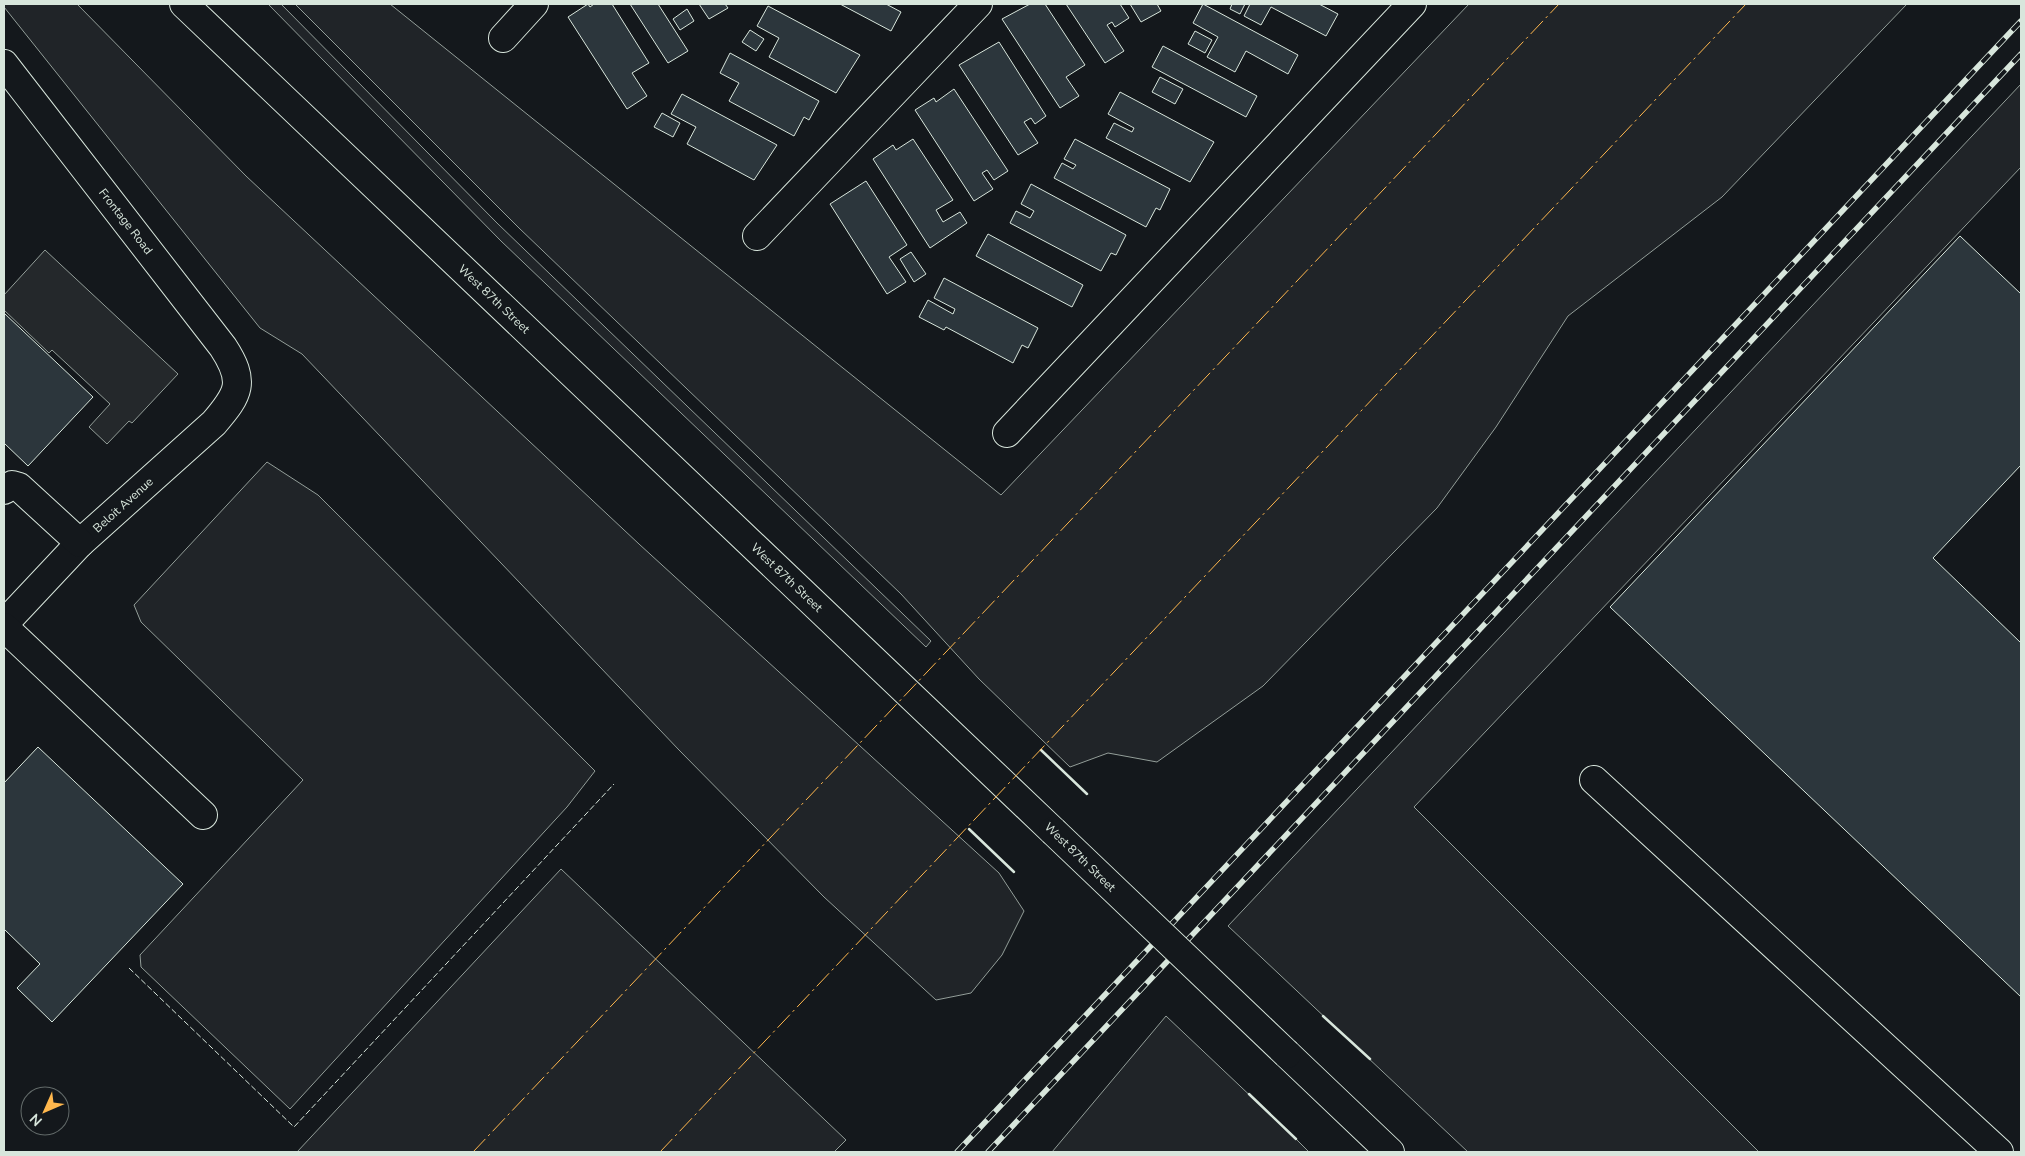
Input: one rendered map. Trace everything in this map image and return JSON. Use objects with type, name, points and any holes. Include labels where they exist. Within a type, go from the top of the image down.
[{"type":"street","name":"West 87th Street","points":[[184,4],[1390,1152]]},
{"type":"street","points":[[503,38],[534,4]]},
{"type":"street","points":[[757,236],[978,4]]},
{"type":"street","points":[[1007,433],[1412,4]]},
{"type":"street","name":"Frontage Road","points":[[4,64],[223,347],[234,364],[238,384]]},
{"type":"street","name":"Beloit Avenue","points":[[4,625],[80,543],[214,423],[232,401],[238,384]]},
{"type":"street","points":[[4,490],[12,486],[18,487],[80,543]]},
{"type":"street","points":[[4,625],[203,815]]},
{"type":"street","points":[[1594,780],[1999,1152]]},
{"type":"shaded area","points":[[4,4],[77,4],[246,176],[639,544],[999,873],[1024,911],[1002,955],[971,993],[936,1000],[824,897],[679,750],[302,354],[260,328],[4,7]]},
{"type":"shaded area","points":[[268,4],[281,4],[497,223],[931,641],[926,647],[501,241]]},
{"type":"shaded area","points":[[295,4],[390,4],[1001,495],[1469,4],[1907,4],[1722,197],[1568,316],[1496,427],[1437,508],[1263,686],[1157,762],[1108,753],[1070,767],[979,679],[901,594],[519,228]]},
{"type":"shaded area","points":[[2021,84],[2021,167],[1414,807],[1759,1152],[1468,1152],[1228,926]]},
{"type":"shaded area","points":[[45,250],[178,374],[132,423],[129,421],[107,444],[89,427],[110,404],[52,350],[49,353],[4,310],[4,295]]},
{"type":"shaded area","points":[[267,462],[318,495],[595,771],[567,807],[290,1109],[141,967],[140,955],[303,780],[141,622],[134,605]]},
{"type":"shaded area","points":[[561,869],[846,1140],[834,1152],[297,1152]]},
{"type":"shaded area","points":[[1166,1016],[1296,1139],[1309,1152],[1052,1152]]},
{"type":"building","points":[[588,4],[590,7],[594,4],[612,4],[649,63],[632,73],[647,96],[627,109],[568,17]]},
{"type":"building","points":[[630,4],[658,4],[688,51],[668,63]]},
{"type":"building","points":[[699,4],[725,4],[728,8],[709,19]]},
{"type":"building","points":[[840,4],[886,4],[901,12],[891,31]]},
{"type":"building","points":[[1030,4],[1045,4],[1085,65],[1066,77],[1079,96],[1060,108],[1002,19]]},
{"type":"building","points":[[1066,4],[1120,4],[1129,18],[1115,27],[1112,22],[1107,25],[1124,51],[1105,63]]},
{"type":"building","points":[[1130,4],[1157,4],[1161,11],[1141,22]]},
{"type":"building","points":[[1203,4],[1298,55],[1288,74],[1246,51],[1235,72],[1207,57],[1218,37],[1193,23]]},
{"type":"building","points":[[1232,4],[1245,4],[1240,14],[1230,9]]},
{"type":"building","points":[[1250,4],[1319,4],[1338,14],[1326,36],[1271,7],[1261,25],[1244,16]]},
{"type":"building","points":[[768,6],[860,55],[836,93],[769,57],[779,38],[757,26]]},
{"type":"building","points":[[687,9],[694,21],[680,30],[673,19]]},
{"type":"building","points":[[750,30],[764,39],[756,51],[742,42]]},
{"type":"building","points":[[1195,31],[1212,40],[1205,53],[1188,44]]},
{"type":"building","points":[[999,42],[1046,116],[1035,124],[1031,118],[1024,122],[1038,143],[1018,155],[959,65]]},
{"type":"building","points":[[1163,46],[1257,96],[1246,117],[1152,67]]},
{"type":"building","points":[[730,53],[819,101],[809,120],[804,117],[794,136],[729,101],[739,83],[720,73]]},
{"type":"building","points":[[1160,77],[1183,89],[1175,104],[1152,92]]},
{"type":"building","points":[[954,89],[1008,171],[994,180],[987,170],[982,173],[993,189],[974,201],[915,110],[934,98],[936,102]]},
{"type":"building","points":[[1120,92],[1214,142],[1190,182],[1106,138],[1114,123],[1132,132],[1134,128],[1108,114]]},
{"type":"building","points":[[682,94],[777,145],[754,180],[687,144],[696,127],[671,114]]},
{"type":"building","points":[[662,113],[680,123],[673,137],[654,127]]},
{"type":"building","points":[[913,139],[953,200],[936,210],[943,222],[960,212],[967,223],[930,248],[873,159],[893,145],[896,150]]},
{"type":"building","points":[[1075,139],[1170,189],[1160,210],[1156,208],[1146,227],[1054,178],[1062,163],[1073,169],[1076,165],[1064,159]]},
{"type":"building","points":[[866,181],[907,245],[889,257],[906,282],[887,294],[830,204]]},
{"type":"building","points":[[1031,184],[1126,235],[1116,255],[1111,253],[1101,271],[1010,223],[1016,211],[1030,218],[1034,211],[1021,204]]},
{"type":"building","points":[[988,234],[1083,285],[1072,307],[976,256]]},
{"type":"building","points":[[1960,236],[2021,294],[2021,465],[1933,558],[2021,643],[2021,997],[1610,607]]},
{"type":"building","points":[[911,252],[926,274],[914,282],[900,259]]},
{"type":"building","points":[[944,278],[1038,328],[1028,348],[1022,345],[1013,363],[946,327],[944,330],[919,317],[928,300],[953,314],[955,309],[934,298]]},
{"type":"building","points":[[4,313],[93,397],[28,466],[4,443]]},
{"type":"building","points":[[38,747],[183,884],[52,1022],[17,988],[40,964],[4,929],[4,783]]},
{"type":"railway","points":[[957,1152],[2021,21]]},
{"type":"railway","points":[[988,1152],[2021,54]]},
{"type":"fence","points":[[129,968],[294,1127],[614,784]]},
{"type":"wall","points":[[1041,750],[1087,794]]},
{"type":"wall","points":[[969,829],[1014,872]]},
{"type":"wall","points":[[1323,1016],[1370,1059]]},
{"type":"wall","points":[[1249,1094],[1296,1139]]},
{"type":"power","points":[[473,1152],[1559,4]]},
{"type":"power","points":[[660,1152],[1746,4]]}]
